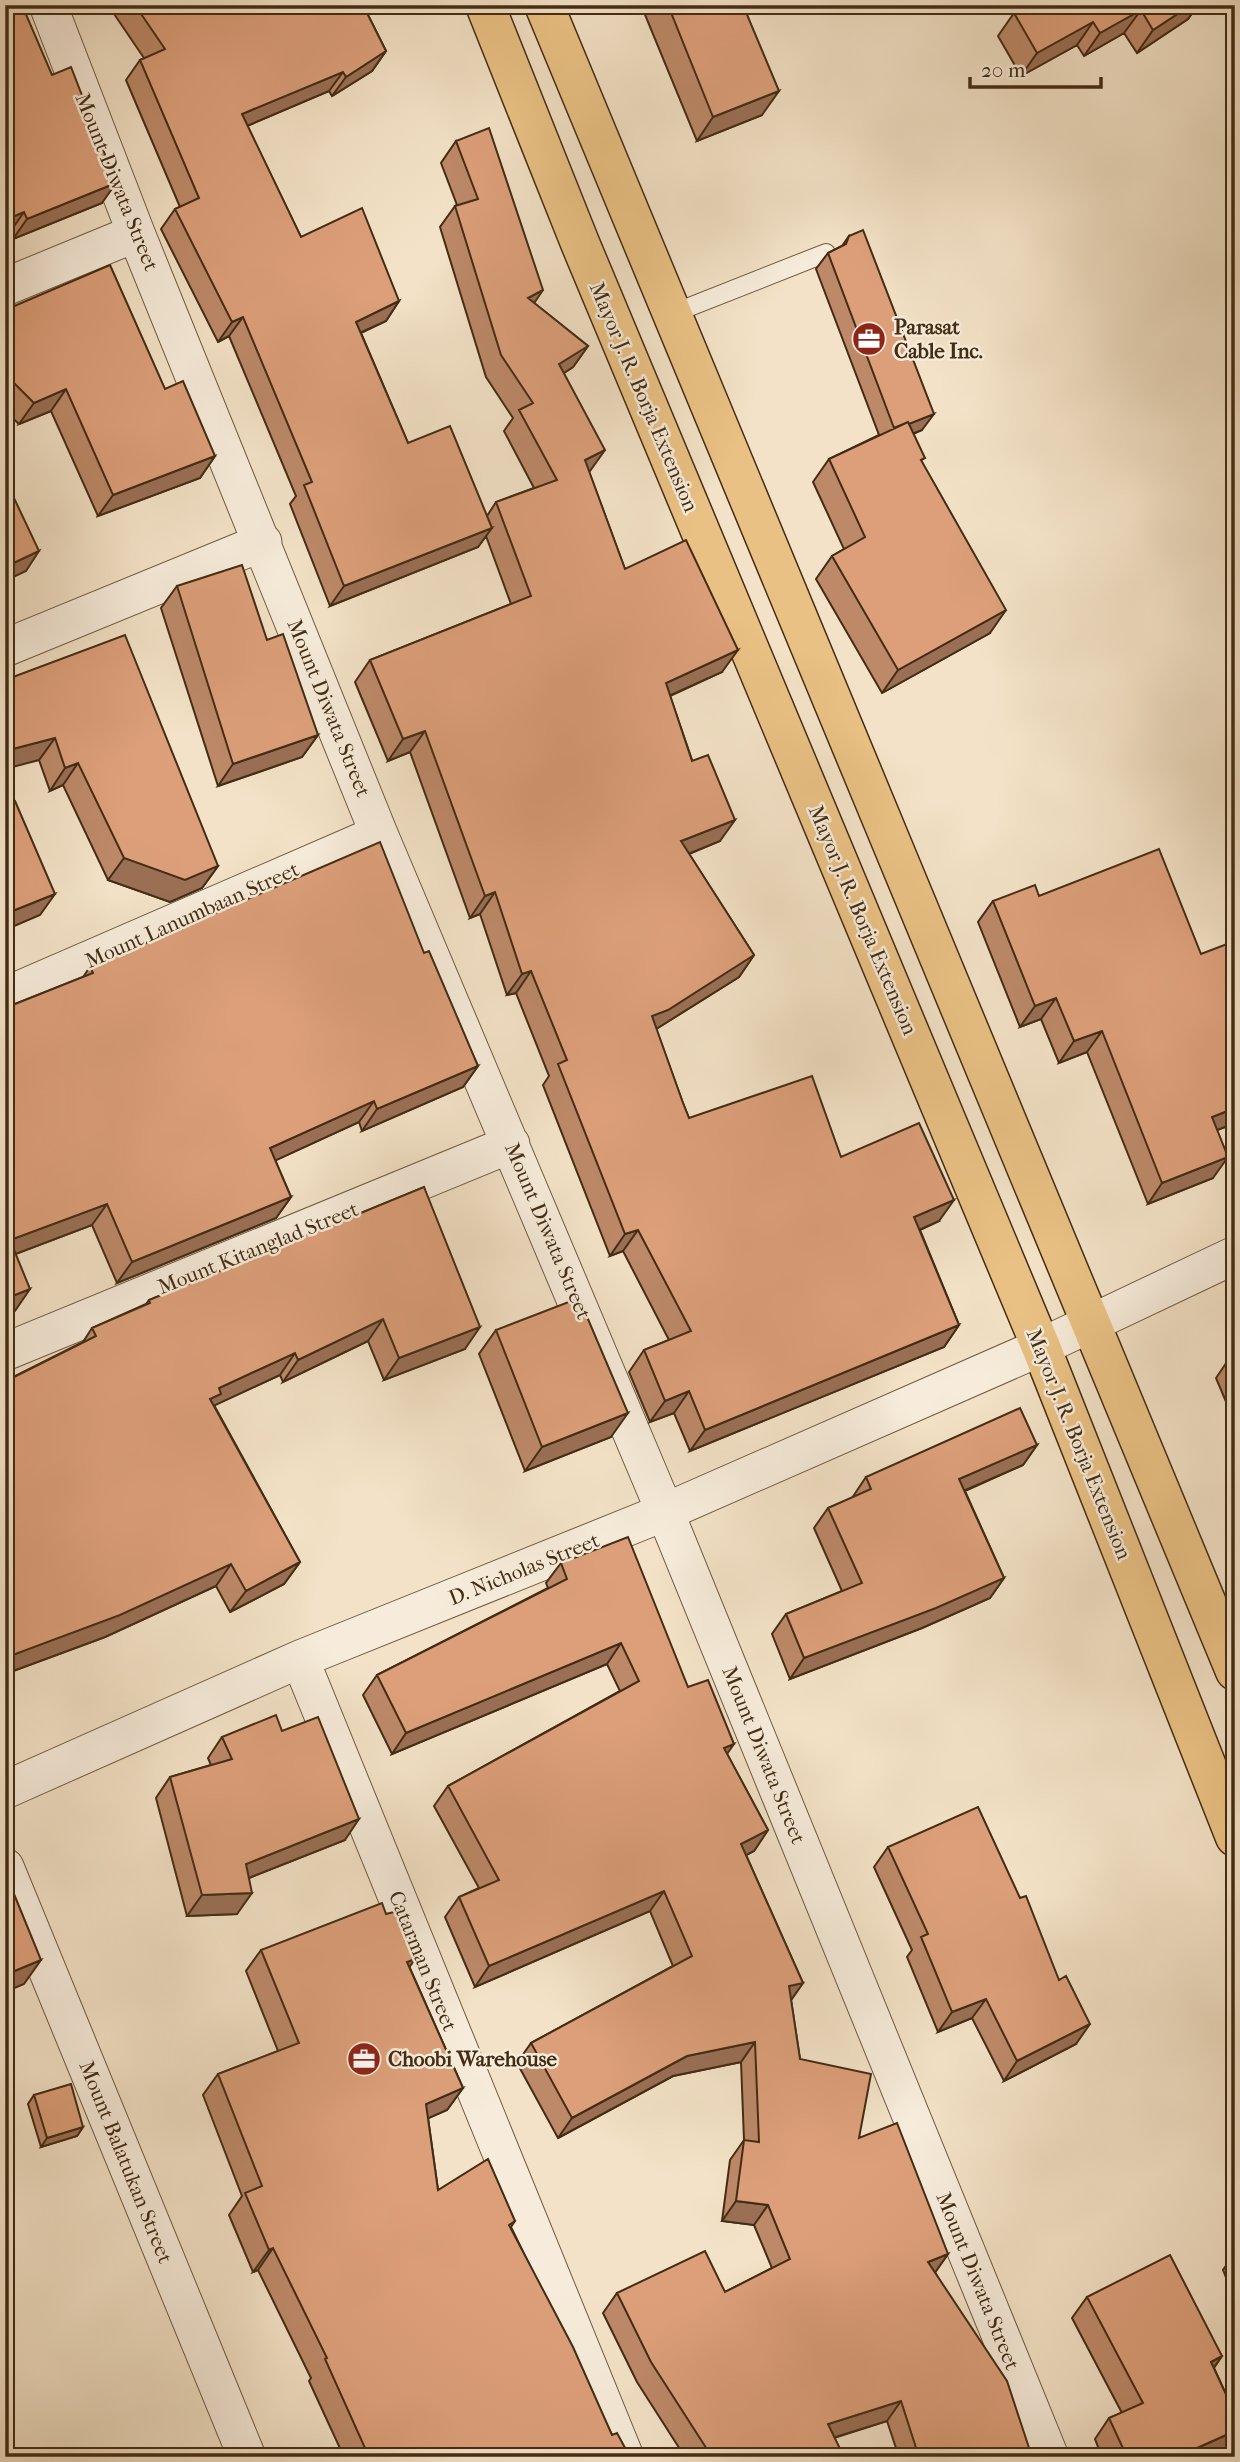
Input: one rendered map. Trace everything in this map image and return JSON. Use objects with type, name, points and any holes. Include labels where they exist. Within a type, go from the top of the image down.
[{"type":"main road","name":"Mayor J. R. Borja Extension","points":[[485,5],[580,243],[1041,1347],[1235,1838]]},
{"type":"main road","points":[[544,5],[669,315],[1093,1323],[1235,1671]]},
{"type":"main road","points":[[580,243],[632,222]]},
{"type":"street","name":"Mount Diwata Street","points":[[48,5],[136,233],[379,834],[665,1512],[1050,2457]]},
{"type":"street","points":[[5,287],[136,233]]},
{"type":"street","points":[[5,648],[263,542]]},
{"type":"street","name":"Mount Lanumbaan Street","points":[[5,996],[379,834]]},
{"type":"street","name":"Mount Kitanglad Street","points":[[5,1352],[511,1144]]},
{"type":"street","name":"D. Nicholas Street","points":[[5,1790],[300,1659],[665,1512],[1041,1347],[1235,1255]]},
{"type":"street","name":"Catarman Street","points":[[300,1659],[625,2457]]},
{"type":"street","name":"Mount Balatukan Street","points":[[5,1867],[247,2457]]},
{"type":"lane","points":[[669,315],[826,253]]},
{"type":"building","points":[[5,5],[22,5],[52,75],[71,67],[116,183],[27,219],[24,212],[5,220]]},
{"type":"building","points":[[135,5],[363,5],[386,51],[346,77],[343,72],[242,114],[301,237],[362,208],[399,301],[356,322],[408,443],[450,426],[492,528],[344,586],[304,485],[312,482],[243,317],[232,322],[175,209],[199,198],[140,60],[165,49]]},
{"type":"building","points":[[668,5],[743,5],[779,91],[713,117]]},
{"type":"building","points":[[1027,5],[1191,5],[1153,30],[1141,10],[1100,33],[1093,22],[1037,53],[1014,13]]},
{"type":"building","points":[[489,128],[543,290],[528,298],[588,346],[559,364],[605,450],[585,460],[625,569],[686,540],[738,650],[666,683],[692,761],[708,755],[735,820],[681,841],[754,955],[668,1010],[652,1016],[689,1118],[812,1076],[841,1157],[919,1123],[954,1200],[914,1217],[959,1325],[705,1430],[689,1391],[665,1401],[644,1350],[691,1331],[638,1230],[625,1234],[558,1064],[567,1060],[531,971],[522,974],[495,892],[485,896],[425,731],[403,739],[370,660],[531,596],[496,502],[557,480],[519,410],[533,403],[501,355],[455,206],[478,199],[456,141]]},
{"type":"building","points":[[863,230],[934,414],[894,428],[828,253],[846,244],[849,236]]},
{"type":"building","points":[[110,265],[165,389],[183,381],[215,456],[113,495],[66,389],[34,403],[5,374],[5,324],[11,322],[12,307]]},
{"type":"building","points":[[908,422],[925,458],[921,460],[1006,610],[898,670],[832,556],[865,537],[829,459]]},
{"type":"building","points":[[5,479],[39,551],[5,567]]},
{"type":"building","points":[[242,565],[267,640],[283,634],[318,735],[233,764],[177,586]]},
{"type":"building","points":[[125,635],[218,866],[185,880],[124,858],[78,763],[65,768],[55,738],[5,751],[5,680]]},
{"type":"building","points":[[15,801],[55,894],[5,914],[5,805]]},
{"type":"building","points":[[380,842],[424,953],[429,951],[478,1066],[377,1109],[374,1101],[270,1148],[291,1197],[132,1262],[107,1204],[10,1240],[30,1289],[5,1299],[5,1008],[93,973],[90,967]]},
{"type":"building","points":[[1159,849],[1201,954],[1235,941],[1235,1108],[1212,1117],[1228,1157],[1162,1183],[1102,1031],[1074,1041],[1056,998],[1035,1006],[993,901],[1035,885],[1039,896]]},
{"type":"building","points":[[424,1187],[480,1327],[399,1358],[383,1319],[298,1360],[295,1353],[219,1388],[221,1394],[210,1399],[300,1562],[246,1591],[231,1564],[120,1615],[10,1656],[5,1645],[5,1392],[10,1390],[6,1381],[96,1336],[92,1328],[150,1303],[149,1300]]},
{"type":"building","points":[[579,1298],[628,1413],[542,1447],[496,1330]]},
{"type":"building","points":[[1020,1408],[1037,1445],[959,1479],[1004,1578],[936,1608],[804,1658],[786,1614],[862,1583],[828,1508],[871,1489],[866,1477]]},
{"type":"building","points":[[628,1537],[688,1687],[708,1680],[734,1744],[724,1748],[768,1830],[741,1844],[803,1983],[789,1986],[800,2059],[871,2074],[859,2138],[897,2123],[948,2254],[928,2262],[1007,2381],[1032,2457],[919,2457],[901,2401],[828,2424],[844,2457],[712,2457],[651,2362],[617,2293],[705,2251],[725,2292],[790,2259],[768,2205],[736,2201],[744,2140],[759,2142],[755,2042],[687,2056],[572,2118],[531,2043],[692,1956],[664,1891],[489,1966],[459,1897],[499,1880],[448,1786],[639,1681],[621,1643],[406,1733],[377,1675],[567,1579],[561,1563]]},
{"type":"building","points":[[276,1715],[282,1731],[318,1717],[359,1819],[246,1864],[252,1893],[202,1895],[170,1777],[232,1759],[222,1737]]},
{"type":"building","points":[[978,1807],[1020,1898],[1026,1896],[1059,1980],[1066,1976],[1090,2024],[1017,2061],[986,1999],[952,2012],[921,1937],[928,1934],[888,1847]]},
{"type":"building","points":[[5,1872],[41,1960],[5,1975]]},
{"type":"building","points":[[382,1903],[386,1914],[402,1910],[415,1959],[407,1962],[463,2088],[426,2104],[438,2190],[488,2159],[515,2221],[509,2225],[573,2347],[612,2435],[617,2433],[630,2457],[546,2457],[544,2451],[530,2457],[369,2457],[325,2359],[327,2358],[273,2248],[269,2250],[245,2193],[262,2186],[218,2074],[299,2043],[261,1950]]},
{"type":"building","points":[[71,2084],[83,2127],[47,2138],[34,2095]]},
{"type":"building","points":[[1170,2255],[1222,2356],[1211,2362],[1235,2414],[1235,2431],[1177,2457],[1127,2457],[1109,2418],[1143,2403],[1087,2297]]},
{"type":"place","name":"Parasat Cable Inc.","points":[[869,339]]},
{"type":"place","name":"Choobi Warehouse","points":[[364,2059]]}]
